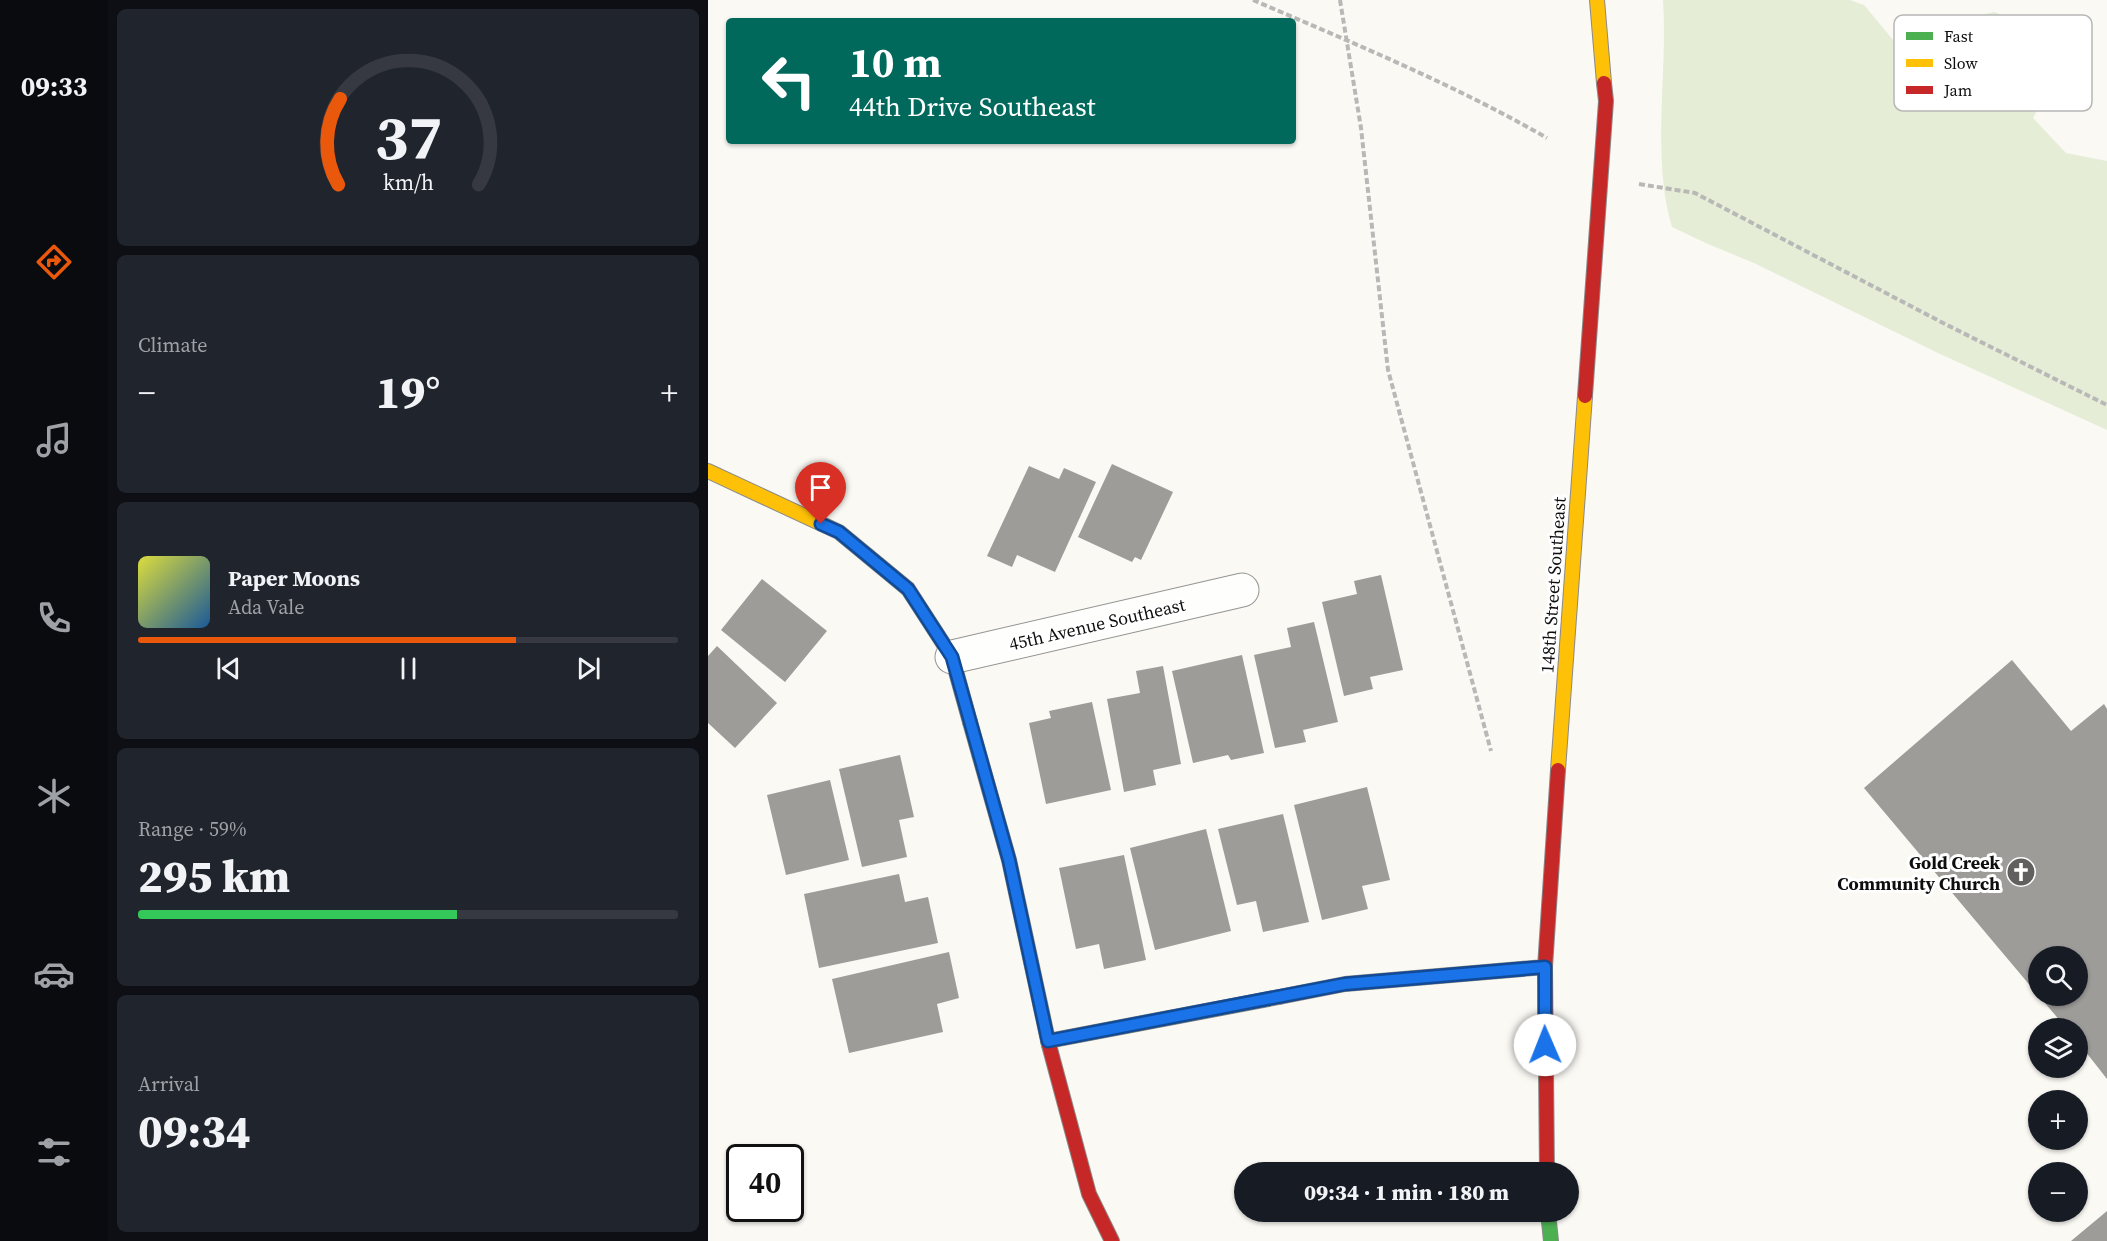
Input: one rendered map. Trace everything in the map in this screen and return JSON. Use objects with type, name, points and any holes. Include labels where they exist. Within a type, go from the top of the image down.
[{"type":"street","name":"148th Street Southeast","points":[[1547,1162],[1545,967],[1606,101],[1597,0]]},
{"type":"street","points":[[708,471],[839,532],[908,589],[952,657],[1009,860],[1048,1041],[1089,1194],[1112,1241]]},
{"type":"street","name":"45th Avenue Southeast","points":[[952,657],[1242,590]]},
{"type":"street","points":[[1048,1041],[1345,984],[1545,967]]},
{"type":"street","points":[[1549,1222],[1551,1241]]},
{"type":"path","points":[[1253,0],[1295,18]]},
{"type":"path","points":[[1340,0],[1361,128],[1388,370],[1491,751]]},
{"type":"path","points":[[1296,18],[1499,111],[1547,138]]},
{"type":"path","points":[[1640,184],[1695,193],[1945,324],[2107,405]]},
{"type":"green space","points":[[1663,0],[1850,0],[1864,5],[1894,41],[1894,111],[2037,111],[2033,118],[2066,153],[2107,161],[2107,430],[1938,353],[1754,263],[1672,227],[1662,172]]},
{"type":"green space","points":[[1994,12],[2002,15],[1981,15]]},
{"type":"building","points":[[1112,464],[1173,492],[1141,560],[1135,557],[1132,562],[1078,537]]},
{"type":"building","points":[[1029,466],[1059,479],[1064,468],[1096,482],[1055,572],[1017,555],[1012,567],[987,556]]},
{"type":"building","points":[[1381,575],[1403,670],[1370,677],[1373,689],[1344,696],[1322,602],[1357,594],[1354,581]]},
{"type":"building","points":[[762,579],[827,631],[785,682],[721,630]]},
{"type":"building","points":[[1314,622],[1338,722],[1303,730],[1306,742],[1275,748],[1254,655],[1291,647],[1287,628]]},
{"type":"building","points":[[717,646],[777,703],[735,748],[708,723],[708,656]]},
{"type":"building","points":[[1242,655],[1264,753],[1231,760],[1228,755],[1193,763],[1172,671]]},
{"type":"building","name":"Gold Creek Community Church","points":[[2012,660],[2071,731],[2104,704],[2107,709],[2107,1079],[2088,1055],[2088,1018],[2058,1018],[2047,1006],[2088,1006],[2088,946],[2028,946],[2028,983],[1864,788]]},
{"type":"building","points":[[1163,666],[1181,764],[1153,770],[1156,785],[1124,792],[1107,699],[1140,693],[1136,671]]},
{"type":"building","points":[[1092,702],[1111,790],[1046,804],[1029,723],[1051,718],[1049,711]]},
{"type":"building","points":[[900,755],[914,817],[899,820],[907,857],[862,867],[839,769]]},
{"type":"building","points":[[830,780],[849,860],[786,875],[767,795]]},
{"type":"building","points":[[1367,787],[1390,880],[1362,886],[1368,909],[1322,920],[1294,805]]},
{"type":"building","points":[[1283,814],[1309,922],[1263,932],[1256,901],[1237,905],[1218,829]]},
{"type":"building","points":[[1206,829],[1231,931],[1155,950],[1130,848]]},
{"type":"building","points":[[1124,855],[1146,960],[1104,969],[1099,944],[1076,949],[1059,868]]},
{"type":"building","points":[[899,874],[905,902],[928,897],[938,943],[819,968],[804,894]]},
{"type":"building","points":[[949,952],[959,998],[937,1004],[943,1032],[849,1053],[832,979]]},
{"type":"building","points":[[2107,1211],[2107,1241],[2071,1241]]},
{"type":"traffic: fast","points":[[970,722],[1009,860],[1049,1045]]},
{"type":"traffic: fast","points":[[1549,1222],[1551,1241]]},
{"type":"traffic: slow","points":[[1597,0],[1604,83]]},
{"type":"traffic: slow","points":[[1558,770],[1585,396]]},
{"type":"traffic: slow","points":[[708,471],[839,532],[908,589],[952,657],[970,722]]},
{"type":"traffic: slow","points":[[1048,1041],[1279,997]]},
{"type":"traffic: jam","points":[[1585,396],[1606,101],[1604,83]]},
{"type":"traffic: jam","points":[[1547,1162],[1545,967],[1558,770]]},
{"type":"traffic: jam","points":[[1279,997],[1345,984],[1545,967]]},
{"type":"traffic: jam","points":[[1049,1045],[1089,1194],[1112,1241]]},
{"type":"place","name":"Gold Creek Community Church","points":[[2021,872]]},
{"type":"route","points":[[821,524],[839,532],[908,589],[952,657],[1009,860],[1048,1041],[1345,984],[1545,967],[1545,1045]]}]
